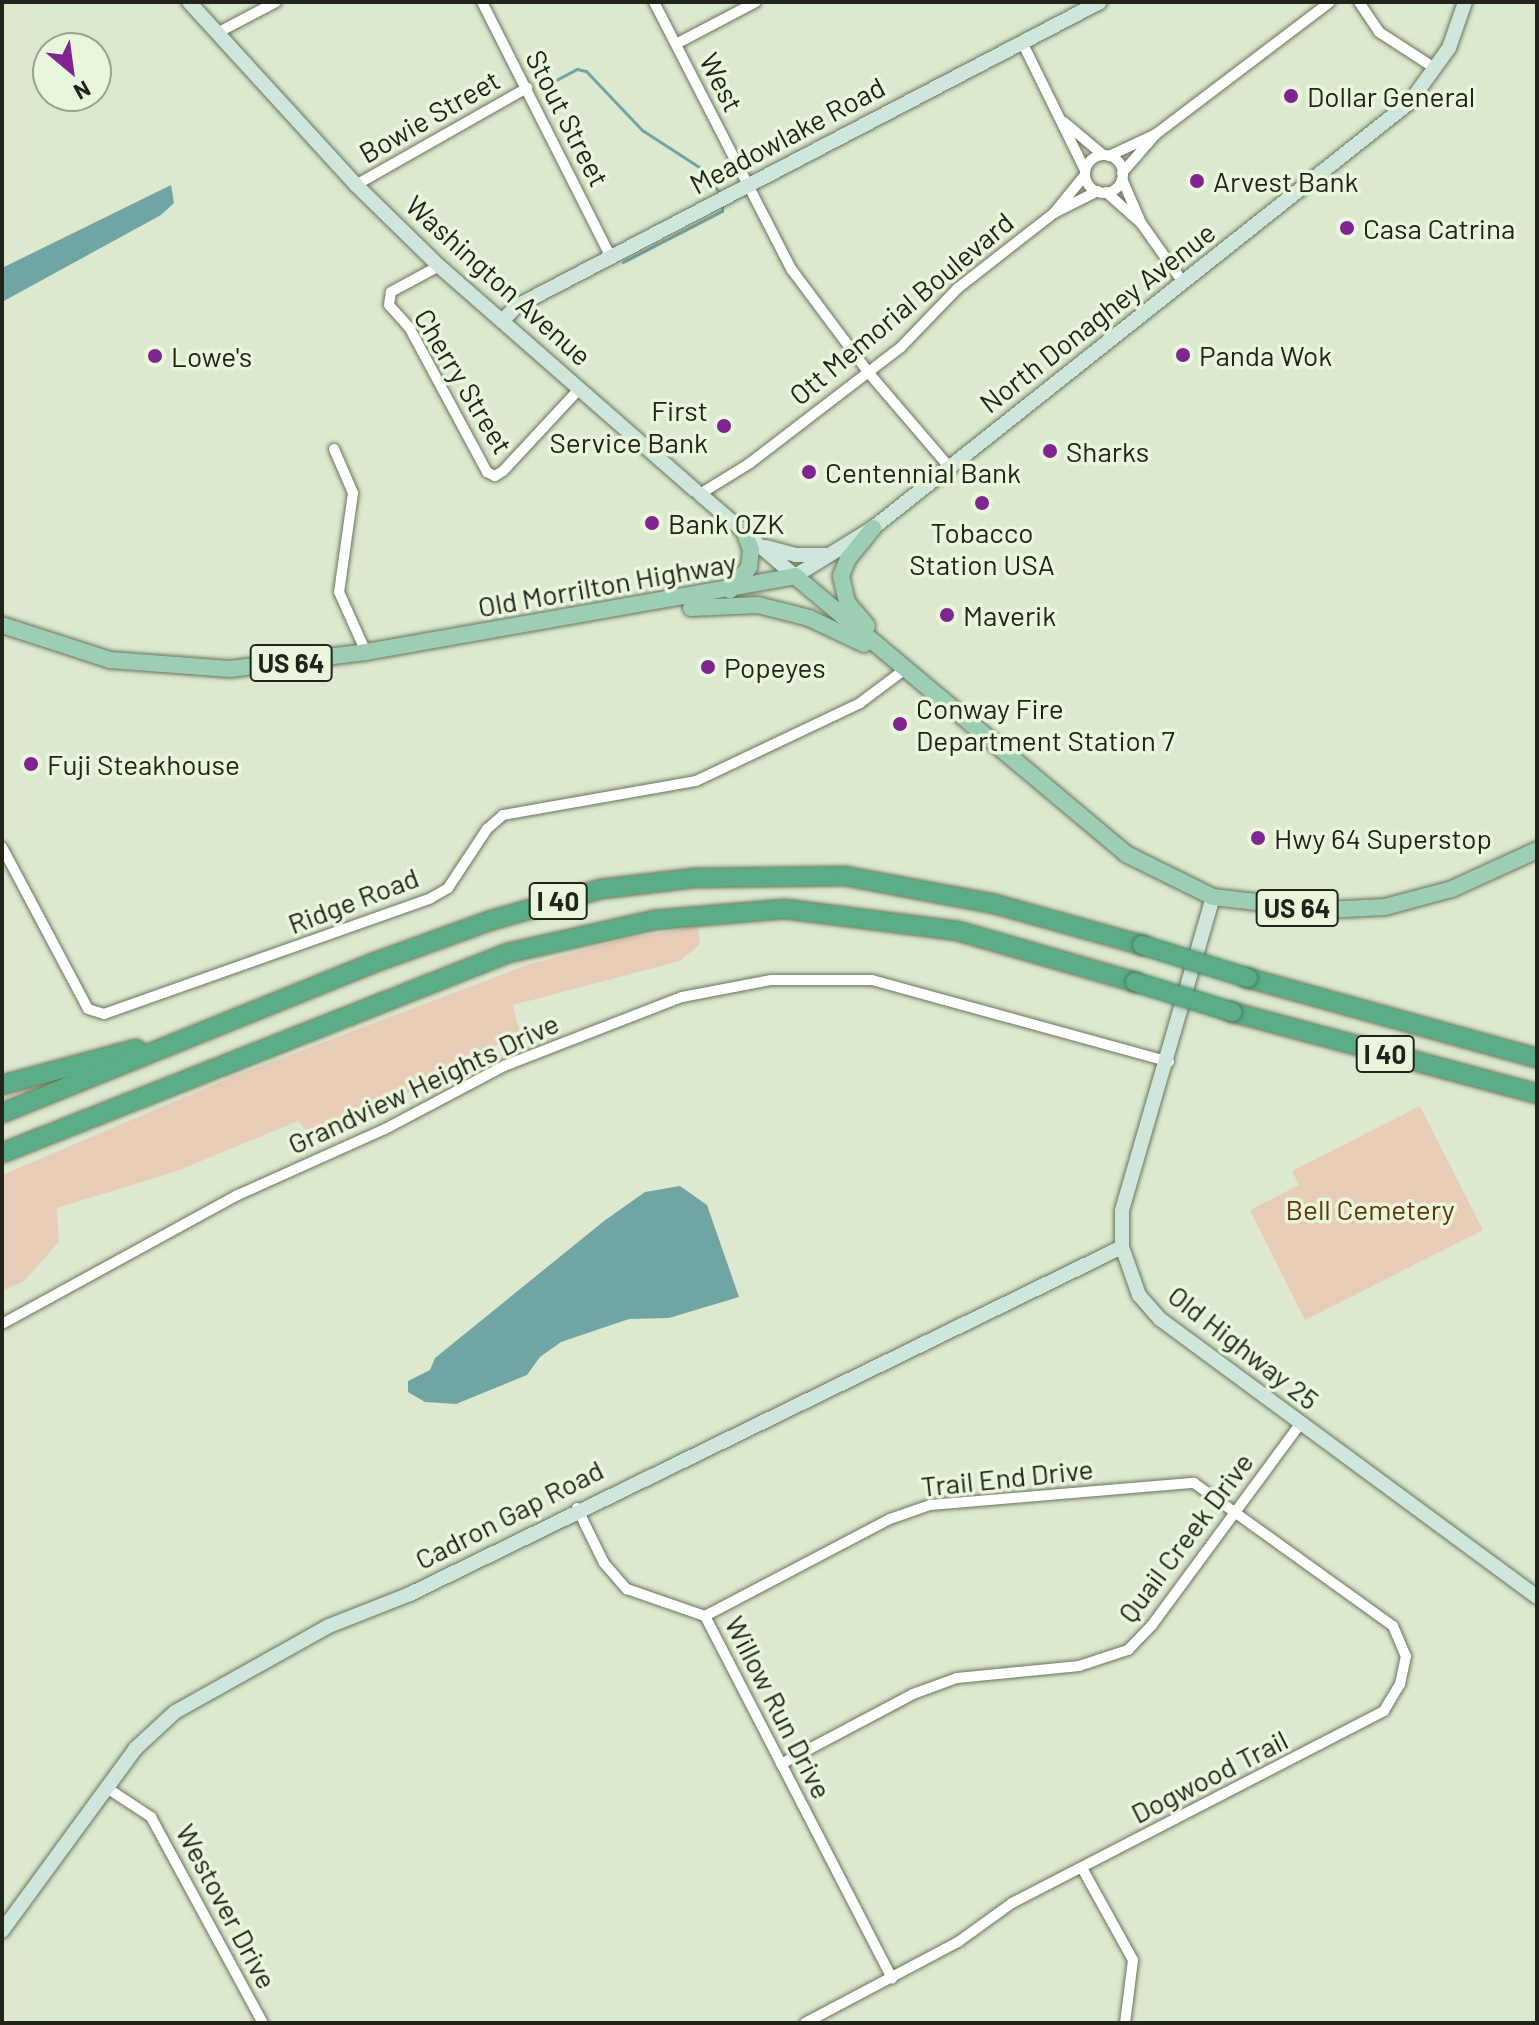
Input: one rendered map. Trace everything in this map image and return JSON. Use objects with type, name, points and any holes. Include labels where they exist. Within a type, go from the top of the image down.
[{"type":"highway","name":"I 40","points":[[2,1113],[492,920],[601,889],[695,878],[845,876],[913,885],[1142,945],[1248,978],[1537,1058]]},
{"type":"highway","name":"I 40","points":[[2,1153],[508,953],[654,920],[785,909],[942,929],[1232,1012],[1537,1094]]},
{"type":"highway","points":[[2,1085],[257,1012]]},
{"type":"main road","points":[[873,528],[848,559],[842,588],[856,615],[904,670]]},
{"type":"main road","points":[[730,590],[749,567],[751,550],[744,531]]},
{"type":"main road","name":"Old Morrilton Highway","points":[[2,625],[75,651],[171,668],[244,668],[366,652],[730,590],[795,576]]},
{"type":"main road","name":"US 64","points":[[795,576],[1126,854],[1213,897],[1325,910],[1385,907],[1452,889],[1537,850]]},
{"type":"main road","points":[[574,617],[758,605],[809,618],[866,645],[904,670]]},
{"type":"street","name":"Washington Avenue","points":[[189,2],[356,185],[439,266],[795,576]]},
{"type":"street","points":[[217,33],[276,2]]},
{"type":"street","name":"Stout Street","points":[[482,2],[611,257]]},
{"type":"street","name":"West","points":[[654,2],[800,282],[868,372],[949,467]]},
{"type":"street","points":[[676,44],[756,2]]},
{"type":"street","name":"Meadowlake Road","points":[[502,321],[517,306],[1100,2]]},
{"type":"street","points":[[1122,176],[1156,134],[1330,2]]},
{"type":"street","points":[[1359,2],[1379,32],[1436,69]]},
{"type":"street","name":"North Donaghey Avenue","points":[[795,576],[873,528],[1392,118],[1436,69],[1465,2]]},
{"type":"street","points":[[1022,42],[1064,122],[1085,172],[1102,192],[1141,223]]},
{"type":"street","name":"Bowie Street","points":[[356,185],[527,88]]},
{"type":"street","points":[[1064,122],[1106,155],[1122,176],[1141,223],[1182,281]]},
{"type":"street","points":[[1106,155],[1156,134]]},
{"type":"street","name":"Ott Memorial Boulevard","points":[[1054,213],[1092,159],[1106,155]]},
{"type":"street","name":"Ott Memorial Boulevard","points":[[698,492],[750,463],[901,347],[958,288],[1054,213],[1102,192],[1122,176]]},
{"type":"street","name":"Cherry Street","points":[[439,266],[391,292],[389,305],[409,327],[487,472],[495,476],[503,471],[580,388]]},
{"type":"street","points":[[334,449],[353,493],[339,592],[366,652]]},
{"type":"street","points":[[758,542],[795,555],[832,554]]},
{"type":"street","name":"Ridge Road","points":[[2,847],[88,1009],[104,1014],[431,898],[448,888],[487,829],[503,815],[696,781],[860,703],[904,670]]},
{"type":"street","name":"Old Highway 25","points":[[1213,897],[1169,1062],[1122,1211],[1122,1247],[1139,1295],[1160,1319],[1537,1597]]},
{"type":"street","name":"Grandview Heights Drive","points":[[2,1324],[238,1195],[385,1129],[504,1066],[682,997],[771,980],[872,980],[1169,1062]]},
{"type":"street","name":"Cadron Gap Road","points":[[2,1931],[135,1749],[175,1712],[329,1626],[410,1594],[577,1508],[1122,1247]]},
{"type":"street","name":"Quail Creek Drive","points":[[781,1764],[913,1694],[957,1678],[1079,1666],[1128,1650],[1152,1625],[1300,1424]]},
{"type":"street","name":"Trail End Drive","points":[[705,1616],[890,1519],[930,1505],[1194,1483],[1237,1509]]},
{"type":"street","name":"Willow Run Drive","points":[[577,1508],[604,1563],[627,1589],[705,1616],[892,1979]]},
{"type":"street","name":"Dogwood Trail","points":[[805,2023],[958,1942],[1012,1903],[1384,1711],[1400,1684],[1406,1656],[1393,1626],[1237,1509]]},
{"type":"street","name":"Westover Drive","points":[[107,1788],[151,1817],[263,2023]]},
{"type":"street","points":[[1082,1868],[1133,1960],[1125,2023]]},
{"type":"green space","points":[[698,927],[700,944],[680,961],[513,1005],[520,1033],[317,1141],[298,1121],[177,1171],[57,1208],[59,1242],[24,1281],[2,1291],[2,1175],[232,1077],[527,965],[629,938]]},
{"type":"green space","name":"Bell Cemetery","points":[[1420,1106],[1483,1230],[1305,1320],[1250,1210],[1299,1185],[1292,1171]]},
{"type":"water","points":[[171,185],[174,203],[161,215],[2,302],[2,268]]},
{"type":"water","points":[[680,1186],[707,1205],[739,1297],[669,1318],[629,1319],[561,1342],[540,1357],[527,1375],[456,1404],[425,1402],[408,1392],[408,1381],[430,1370],[435,1358],[604,1221],[645,1192]]},
{"type":"waterway","points":[[543,87],[577,69],[586,71],[642,130],[699,167],[721,194]]},
{"type":"waterway","points":[[623,262],[722,211],[722,206]]},
{"type":"place","name":"Dollar General","points":[[1291,96]]},
{"type":"place","name":"Arvest Bank","points":[[1197,181]]},
{"type":"place","name":"Casa Catrina","points":[[1347,228]]},
{"type":"place","name":"Panda Wok","points":[[1183,355]]},
{"type":"place","name":"Lowe's","points":[[155,356]]},
{"type":"place","name":"First Service Bank","points":[[724,426]]},
{"type":"place","name":"Sharks","points":[[1050,451]]},
{"type":"place","name":"Centennial Bank","points":[[809,472]]},
{"type":"place","name":"Tobacco Station USA","points":[[982,503]]},
{"type":"place","name":"Bank OZK","points":[[652,523]]},
{"type":"place","name":"Maverik","points":[[947,615]]},
{"type":"place","name":"Popeyes","points":[[708,667]]},
{"type":"place","name":"Conway Fire Department Station 7","points":[[900,724]]},
{"type":"place","name":"Fuji Steakhouse","points":[[31,764]]},
{"type":"place","name":"Hwy 64 Superstop","points":[[1258,838]]}]
